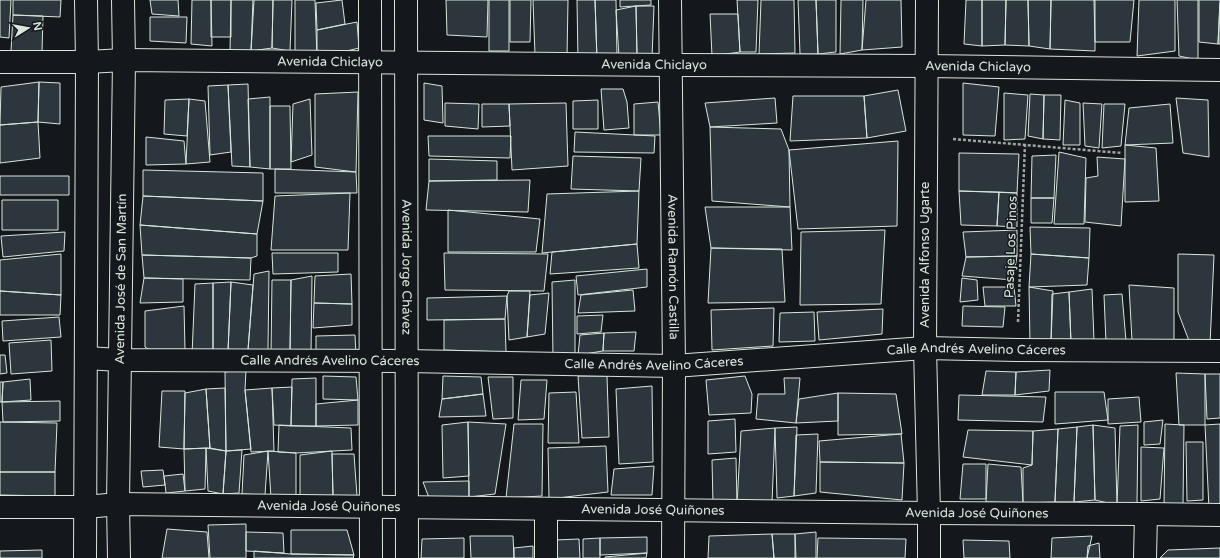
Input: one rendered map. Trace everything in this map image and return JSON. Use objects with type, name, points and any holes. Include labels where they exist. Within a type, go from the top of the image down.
[{"type":"street","points":[[85,558],[86,0]]},
{"type":"street","name":"Avenida José de San Martín","points":[[119,558],[118,504],[124,60],[123,0]]},
{"type":"street","points":[[370,0],[371,558]]},
{"type":"street","name":"Avenida Jorge Chávez","points":[[406,0],[407,558]]},
{"type":"street","name":"Avenida Ramón Castilla","points":[[670,0],[674,366],[673,558]]},
{"type":"street","name":"Avenida Alfonso Ugarte","points":[[927,0],[925,348],[929,513],[928,558]]},
{"type":"street","name":"Avenida Chiclayo","points":[[0,62],[87,62],[124,60],[927,66],[1220,70]]},
{"type":"street","name":"Calle Andrés Avelino Cáceres","points":[[86,358],[120,360],[407,361],[674,366],[925,348],[1220,351]]},
{"type":"street","name":"Avenida José Quiñones","points":[[0,507],[86,507],[118,504],[1220,515]]},
{"type":"street","points":[[546,509],[546,558]]},
{"type":"street","points":[[1146,514],[1146,558]]},
{"type":"path","points":[[926,137],[1122,153]]},
{"type":"path","name":"Pasaje Los Pinos","points":[[1017,350],[1025,144]]},
{"type":"building","points":[[0,0],[11,0],[9,38],[0,37]]},
{"type":"building","points":[[13,0],[61,0],[60,17],[13,15]]},
{"type":"building","points":[[150,0],[178,0],[179,16],[152,14]]},
{"type":"building","points":[[192,0],[211,0],[212,46],[191,44]]},
{"type":"building","points":[[211,0],[231,0],[231,37],[211,37]]},
{"type":"building","points":[[231,0],[253,0],[251,51],[230,52]]},
{"type":"building","points":[[254,0],[273,0],[272,48],[251,51]]},
{"type":"building","points":[[273,0],[292,0],[290,51],[272,48]]},
{"type":"building","points":[[295,0],[315,0],[317,58],[295,55]]},
{"type":"building","points":[[342,0],[345,24],[317,30],[316,3]]},
{"type":"building","points":[[446,0],[488,0],[487,37],[447,35]]},
{"type":"building","points":[[489,0],[509,0],[509,51],[489,51]]},
{"type":"building","points":[[510,0],[531,0],[530,42],[510,42]]},
{"type":"building","points":[[533,0],[568,0],[567,58],[535,55]]},
{"type":"building","points":[[577,0],[595,0],[597,60],[578,61]]},
{"type":"building","points":[[595,0],[616,0],[617,58],[597,60]]},
{"type":"building","points":[[620,0],[651,0],[651,5],[620,7]]},
{"type":"building","points":[[737,0],[758,0],[756,52],[740,52]]},
{"type":"building","points":[[761,0],[794,0],[795,53],[759,54]]},
{"type":"building","points":[[798,0],[816,0],[818,54],[800,54]]},
{"type":"building","points":[[816,0],[836,0],[836,52],[818,54]]},
{"type":"building","points":[[841,0],[863,0],[862,50],[840,54]]},
{"type":"building","points":[[866,0],[901,0],[902,47],[862,50]]},
{"type":"building","points":[[966,0],[982,0],[982,46],[964,44]]},
{"type":"building","points":[[982,0],[1006,0],[1005,45],[982,46]]},
{"type":"building","points":[[1006,0],[1028,0],[1029,46],[1005,45]]},
{"type":"building","points":[[1028,0],[1051,0],[1050,49],[1029,46]]},
{"type":"building","points":[[1051,0],[1095,0],[1095,51],[1050,49]]},
{"type":"building","points":[[1094,0],[1134,0],[1130,42],[1095,42]]},
{"type":"building","points":[[1139,0],[1175,0],[1175,51],[1137,56]]},
{"type":"building","points":[[1177,0],[1198,0],[1198,60],[1179,56]]},
{"type":"building","points":[[1199,0],[1220,0],[1218,44],[1199,42]]},
{"type":"building","points":[[1220,3],[1220,44],[1218,44]]},
{"type":"building","points":[[636,6],[654,6],[652,58],[637,56]]},
{"type":"building","points":[[636,6],[637,56],[619,57],[616,10]]},
{"type":"building","points":[[710,14],[738,14],[740,52],[712,56]]},
{"type":"building","points":[[13,15],[43,16],[42,52],[11,51]]},
{"type":"building","points":[[150,17],[187,17],[186,43],[150,41]]},
{"type":"building","points":[[357,22],[359,48],[317,58],[317,30]]},
{"type":"building","points":[[39,82],[38,122],[0,125],[1,87]]},
{"type":"building","points":[[39,82],[60,83],[60,124],[38,122]]},
{"type":"building","points":[[424,83],[442,86],[443,123],[424,120]]},
{"type":"building","points":[[963,83],[999,87],[995,136],[963,135]]},
{"type":"building","points":[[248,84],[250,167],[232,166],[228,85]]},
{"type":"building","points":[[228,85],[231,152],[210,155],[208,86]]},
{"type":"building","points":[[601,89],[623,89],[627,102],[629,128],[604,130]]},
{"type":"building","points":[[898,90],[906,131],[867,138],[864,96]]},
{"type":"building","points":[[358,92],[356,172],[315,167],[315,94]]},
{"type":"building","points":[[1004,93],[1028,95],[1025,139],[1004,140]]},
{"type":"building","points":[[1030,94],[1044,95],[1043,139],[1028,136]]},
{"type":"building","points":[[1044,95],[1061,95],[1060,140],[1043,139]]},
{"type":"building","points":[[793,96],[864,96],[867,138],[790,141]]},
{"type":"building","points":[[270,97],[270,169],[250,167],[248,99]]},
{"type":"building","points":[[775,98],[777,123],[710,127],[705,103]]},
{"type":"building","points":[[1176,98],[1208,100],[1209,157],[1183,153]]},
{"type":"building","points":[[189,99],[187,136],[164,134],[165,100]]},
{"type":"building","points":[[189,99],[205,101],[210,162],[186,164]]},
{"type":"building","points":[[310,99],[312,155],[291,162],[293,104]]},
{"type":"building","points":[[598,100],[598,129],[573,129],[573,101]]},
{"type":"building","points":[[1065,100],[1080,103],[1080,145],[1063,145]]},
{"type":"building","points":[[658,102],[661,135],[634,135],[634,104]]},
{"type":"building","points":[[445,103],[479,104],[478,129],[445,126]]},
{"type":"building","points":[[566,103],[568,166],[512,170],[509,104]]},
{"type":"building","points":[[1083,103],[1102,104],[1099,148],[1085,146]]},
{"type":"building","points":[[482,104],[509,104],[510,126],[482,127]]},
{"type":"building","points":[[1104,104],[1125,104],[1121,146],[1102,148]]},
{"type":"building","points":[[1170,104],[1173,143],[1125,145],[1129,108]]},
{"type":"building","points":[[270,106],[290,106],[291,169],[270,169]]},
{"type":"building","points":[[38,122],[40,158],[0,163],[0,125]]},
{"type":"building","points":[[710,127],[781,129],[789,150],[790,207],[712,201]]},
{"type":"building","points":[[575,132],[655,136],[654,153],[574,152]]},
{"type":"building","points":[[428,136],[511,136],[510,158],[429,156]]},
{"type":"building","points":[[146,137],[184,141],[186,164],[146,165]]},
{"type":"building","points":[[898,141],[897,226],[798,229],[789,150]]},
{"type":"building","points":[[1125,145],[1156,148],[1159,201],[1125,202]]},
{"type":"building","points":[[1059,152],[1086,158],[1084,224],[1054,224]]},
{"type":"building","points":[[959,153],[1019,154],[1017,193],[959,191]]},
{"type":"building","points":[[1056,155],[1054,198],[1031,198],[1032,156]]},
{"type":"building","points":[[573,156],[641,158],[639,191],[571,189]]},
{"type":"building","points":[[1097,157],[1125,159],[1121,226],[1085,222],[1086,178],[1098,176]]},
{"type":"building","points":[[429,159],[497,161],[497,180],[429,181]]},
{"type":"building","points":[[275,169],[356,172],[357,193],[275,193]]},
{"type":"building","points":[[143,170],[263,173],[263,201],[143,196]]},
{"type":"building","points":[[0,176],[69,176],[69,195],[0,195]]},
{"type":"building","points":[[530,180],[528,212],[426,210],[429,181]]},
{"type":"building","points":[[639,191],[637,244],[542,253],[547,194]]},
{"type":"building","points":[[959,191],[999,192],[997,226],[961,225]]},
{"type":"building","points":[[999,192],[1017,193],[1017,227],[997,226]]},
{"type":"building","points":[[350,193],[348,250],[271,250],[275,196]]},
{"type":"building","points":[[143,196],[263,201],[257,234],[140,225]]},
{"type":"building","points":[[1031,198],[1054,198],[1052,223],[1031,223]]},
{"type":"building","points":[[2,200],[58,200],[58,230],[2,230]]},
{"type":"building","points":[[705,207],[790,207],[792,250],[711,248]]},
{"type":"building","points":[[448,210],[540,219],[536,252],[448,252]]},
{"type":"building","points":[[140,225],[257,234],[257,256],[251,258],[142,255]]},
{"type":"building","points":[[1030,227],[1090,228],[1089,258],[1031,254]]},
{"type":"building","points":[[885,230],[881,304],[800,305],[801,232]]},
{"type":"building","points":[[1017,230],[1017,256],[966,257],[963,232]]},
{"type":"building","points":[[65,232],[64,251],[3,257],[1,236]]},
{"type":"building","points":[[637,244],[639,268],[550,274],[552,252]]},
{"type":"building","points":[[711,248],[782,249],[785,302],[708,303]]},
{"type":"building","points":[[272,253],[338,253],[338,272],[273,274]]},
{"type":"building","points":[[444,253],[548,254],[544,291],[445,290]]},
{"type":"building","points":[[61,254],[61,295],[0,291],[0,260]]},
{"type":"building","points":[[1031,254],[1089,258],[1087,285],[1029,287]]},
{"type":"building","points":[[1178,254],[1214,255],[1210,345],[1191,346],[1178,312]]},
{"type":"building","points":[[142,255],[251,258],[250,280],[144,278]]},
{"type":"building","points":[[1017,256],[1013,280],[962,276],[966,257]]},
{"type":"building","points":[[647,269],[647,287],[578,295],[576,276]]},
{"type":"building","points":[[269,271],[268,350],[248,350],[254,274]]},
{"type":"building","points":[[351,274],[352,304],[314,303],[315,276]]},
{"type":"building","points":[[312,276],[311,354],[290,353],[291,280]]},
{"type":"building","points":[[144,278],[183,279],[183,302],[140,303]]},
{"type":"building","points":[[962,278],[977,280],[978,300],[960,302]]},
{"type":"building","points":[[272,280],[291,280],[290,353],[271,354]]},
{"type":"building","points":[[575,280],[575,360],[553,360],[552,282]]},
{"type":"building","points":[[231,282],[253,285],[248,350],[228,351]]},
{"type":"building","points":[[231,282],[228,351],[213,351],[213,283]]},
{"type":"building","points":[[213,283],[213,355],[192,355],[195,284]]},
{"type":"building","points":[[1129,285],[1174,288],[1174,340],[1132,341]]},
{"type":"building","points":[[983,287],[1014,287],[1016,306],[985,306]]},
{"type":"building","points":[[1029,287],[1053,291],[1051,342],[1030,343]]},
{"type":"building","points":[[1092,289],[1094,341],[1071,343],[1069,292]]},
{"type":"building","points":[[633,290],[635,311],[578,313],[581,295]]},
{"type":"building","points":[[0,291],[61,295],[60,315],[0,315]]},
{"type":"building","points":[[509,291],[530,291],[527,337],[509,340],[507,296]]},
{"type":"building","points":[[1069,292],[1071,343],[1051,342],[1052,294]]},
{"type":"building","points":[[549,293],[545,334],[527,337],[530,295]]},
{"type":"building","points":[[1122,294],[1126,341],[1106,343],[1104,295]]},
{"type":"building","points":[[507,296],[505,319],[427,320],[427,298]]},
{"type":"building","points":[[314,303],[352,304],[352,325],[313,328]]},
{"type":"building","points":[[184,306],[185,350],[157,355],[145,347],[145,311]]},
{"type":"building","points":[[963,306],[1005,307],[1003,327],[962,326]]},
{"type":"building","points":[[774,308],[773,346],[712,350],[711,310]]},
{"type":"building","points":[[883,309],[882,334],[819,340],[817,312]]},
{"type":"building","points":[[814,312],[815,341],[779,342],[780,313]]},
{"type":"building","points":[[603,315],[601,332],[577,334],[577,316]]},
{"type":"building","points":[[59,317],[61,337],[3,341],[2,321]]},
{"type":"building","points":[[505,319],[506,352],[444,350],[444,320]]},
{"type":"building","points":[[636,332],[634,351],[603,351],[604,333]]},
{"type":"building","points":[[604,333],[603,351],[578,355],[580,335]]},
{"type":"building","points":[[355,335],[356,355],[316,354],[316,336]]},
{"type":"building","points":[[51,340],[52,371],[11,374],[9,343]]},
{"type":"building","points":[[0,355],[5,355],[7,373],[0,374]]},
{"type":"building","points":[[246,370],[245,390],[251,449],[226,451],[225,372]]},
{"type":"building","points":[[1050,370],[1049,391],[1015,395],[1016,372]]},
{"type":"building","points":[[986,371],[1016,372],[1015,395],[982,395]]},
{"type":"building","points":[[1176,373],[1205,374],[1205,425],[1179,425]]},
{"type":"building","points":[[1205,374],[1220,374],[1220,418],[1207,419]]},
{"type":"building","points":[[323,376],[356,377],[358,400],[323,399]]},
{"type":"building","points":[[443,376],[481,377],[483,394],[442,399]]},
{"type":"building","points":[[578,376],[607,376],[609,437],[582,438]]},
{"type":"building","points":[[745,376],[752,394],[751,413],[709,415],[706,380]]},
{"type":"building","points":[[488,377],[513,377],[513,418],[493,419]]},
{"type":"building","points":[[316,378],[316,426],[291,426],[292,379]]},
{"type":"building","points":[[784,378],[800,378],[796,423],[756,419],[758,394],[785,394]]},
{"type":"building","points":[[30,379],[31,400],[2,402],[3,382]]},
{"type":"building","points":[[521,380],[547,380],[544,419],[518,420]]},
{"type":"building","points":[[0,382],[3,382],[2,402],[0,402]]},
{"type":"building","points":[[652,386],[653,462],[619,464],[616,389]]},
{"type":"building","points":[[292,387],[291,426],[274,425],[272,388]]},
{"type":"building","points":[[225,388],[226,451],[210,448],[206,389]]},
{"type":"building","points":[[272,388],[274,451],[251,452],[245,390]]},
{"type":"building","points":[[206,389],[210,448],[184,449],[185,393]]},
{"type":"building","points":[[162,391],[185,391],[184,449],[159,447]]},
{"type":"building","points":[[576,392],[579,443],[548,443],[549,393]]},
{"type":"building","points":[[1055,392],[1104,392],[1108,420],[1055,424]]},
{"type":"building","points":[[838,393],[896,394],[902,434],[838,435]]},
{"type":"building","points":[[838,393],[838,421],[796,423],[799,399]]},
{"type":"building","points":[[483,394],[486,416],[439,417],[442,399]]},
{"type":"building","points":[[959,395],[1046,397],[1043,422],[958,420]]},
{"type":"building","points":[[1139,397],[1141,422],[1108,424],[1108,399]]},
{"type":"building","points":[[358,400],[358,425],[316,426],[316,404]]},
{"type":"building","points":[[60,401],[60,421],[3,422],[2,402]]},
{"type":"building","points":[[735,419],[736,452],[708,454],[708,421]]},
{"type":"building","points":[[1163,420],[1160,444],[1144,445],[1144,422]]},
{"type":"building","points":[[0,422],[57,423],[55,472],[0,472]]},
{"type":"building","points":[[468,422],[506,424],[495,494],[469,497]]},
{"type":"building","points":[[468,422],[469,476],[443,478],[442,425]]},
{"type":"building","points":[[514,424],[543,424],[542,496],[506,498]]},
{"type":"building","points":[[1165,424],[1184,425],[1183,505],[1164,507]]},
{"type":"building","points":[[1220,424],[1220,508],[1209,509],[1205,425]]},
{"type":"building","points":[[279,425],[351,428],[352,450],[296,453],[278,452]]},
{"type":"building","points":[[1093,425],[1115,428],[1117,505],[1095,500]]},
{"type":"building","points":[[1093,425],[1095,500],[1074,502],[1077,427]]},
{"type":"building","points":[[1138,425],[1137,505],[1117,505],[1120,426]]},
{"type":"building","points":[[797,427],[794,496],[777,498],[775,428]]},
{"type":"building","points":[[1077,427],[1074,502],[1055,502],[1058,429]]},
{"type":"building","points":[[775,428],[772,503],[737,505],[741,431]]},
{"type":"building","points":[[1058,429],[1055,502],[1023,503],[1023,468],[1032,465],[1033,431]]},
{"type":"building","points":[[968,430],[1033,431],[1032,465],[963,457]]},
{"type":"building","points":[[818,434],[816,493],[794,496],[796,435]]},
{"type":"building","points":[[901,434],[904,463],[820,462],[819,441]]},
{"type":"building","points":[[1186,442],[1203,442],[1203,500],[1187,501]]},
{"type":"building","points":[[606,446],[608,492],[549,499],[548,448]]},
{"type":"building","points":[[1141,447],[1164,448],[1160,499],[1141,501]]},
{"type":"building","points":[[206,448],[205,489],[185,491],[184,449]]},
{"type":"building","points":[[206,448],[226,451],[223,494],[208,491]]},
{"type":"building","points":[[242,450],[239,493],[223,494],[226,451]]},
{"type":"building","points":[[268,451],[265,495],[242,494],[244,455]]},
{"type":"building","points":[[268,451],[296,453],[296,496],[271,498]]},
{"type":"building","points":[[332,451],[333,497],[300,500],[300,455]]},
{"type":"building","points":[[332,454],[354,454],[357,496],[333,497]]},
{"type":"building","points":[[736,458],[737,505],[713,504],[712,460]]},
{"type":"building","points":[[820,462],[904,463],[902,500],[820,492]]},
{"type":"building","points":[[963,464],[986,464],[986,499],[960,499]]},
{"type":"building","points":[[988,464],[1021,467],[1023,503],[986,502]]},
{"type":"building","points":[[654,466],[652,495],[611,495],[614,469]]},
{"type":"building","points":[[163,470],[165,485],[143,487],[141,471]]},
{"type":"building","points":[[0,472],[55,472],[55,496],[0,495]]},
{"type":"building","points":[[183,474],[185,491],[166,493],[164,476]]},
{"type":"building","points":[[469,481],[469,504],[431,503],[423,482]]},
{"type":"building","points":[[246,524],[246,558],[210,558],[208,525]]},
{"type":"building","points":[[167,529],[207,532],[209,558],[162,558]]},
{"type":"building","points":[[291,530],[347,530],[354,555],[291,554]]},
{"type":"building","points":[[246,532],[283,533],[284,553],[246,551]]},
{"type":"building","points":[[816,532],[816,558],[795,558],[795,534]]},
{"type":"building","points":[[772,534],[795,534],[796,558],[774,558]]},
{"type":"building","points":[[772,534],[774,558],[708,558],[709,536]]},
{"type":"building","points":[[470,536],[513,536],[514,558],[471,558]]},
{"type":"building","points":[[1092,536],[1087,558],[1051,558],[1052,538]]},
{"type":"building","points":[[647,537],[647,553],[600,555],[600,538]]},
{"type":"building","points":[[464,538],[464,558],[421,558],[422,539]]},
{"type":"building","points":[[600,538],[600,558],[583,558],[583,539]]},
{"type":"building","points":[[818,538],[906,539],[905,558],[817,558]]},
{"type":"building","points":[[579,539],[580,558],[555,558],[555,540]]},
{"type":"building","points":[[963,540],[1009,541],[1010,558],[964,558]]},
{"type":"building","points":[[1099,543],[1100,558],[1087,558],[1088,546]]},
{"type":"building","points":[[533,546],[533,558],[514,558],[514,548]]},
{"type":"building","points":[[1220,548],[1220,558],[1160,558],[1168,550]]},
{"type":"building","points":[[42,550],[42,558],[0,558],[0,551]]},
{"type":"building","points":[[254,551],[291,554],[354,555],[353,558],[254,558]]},
{"type":"building","points":[[647,553],[646,558],[605,558],[605,557]]}]
